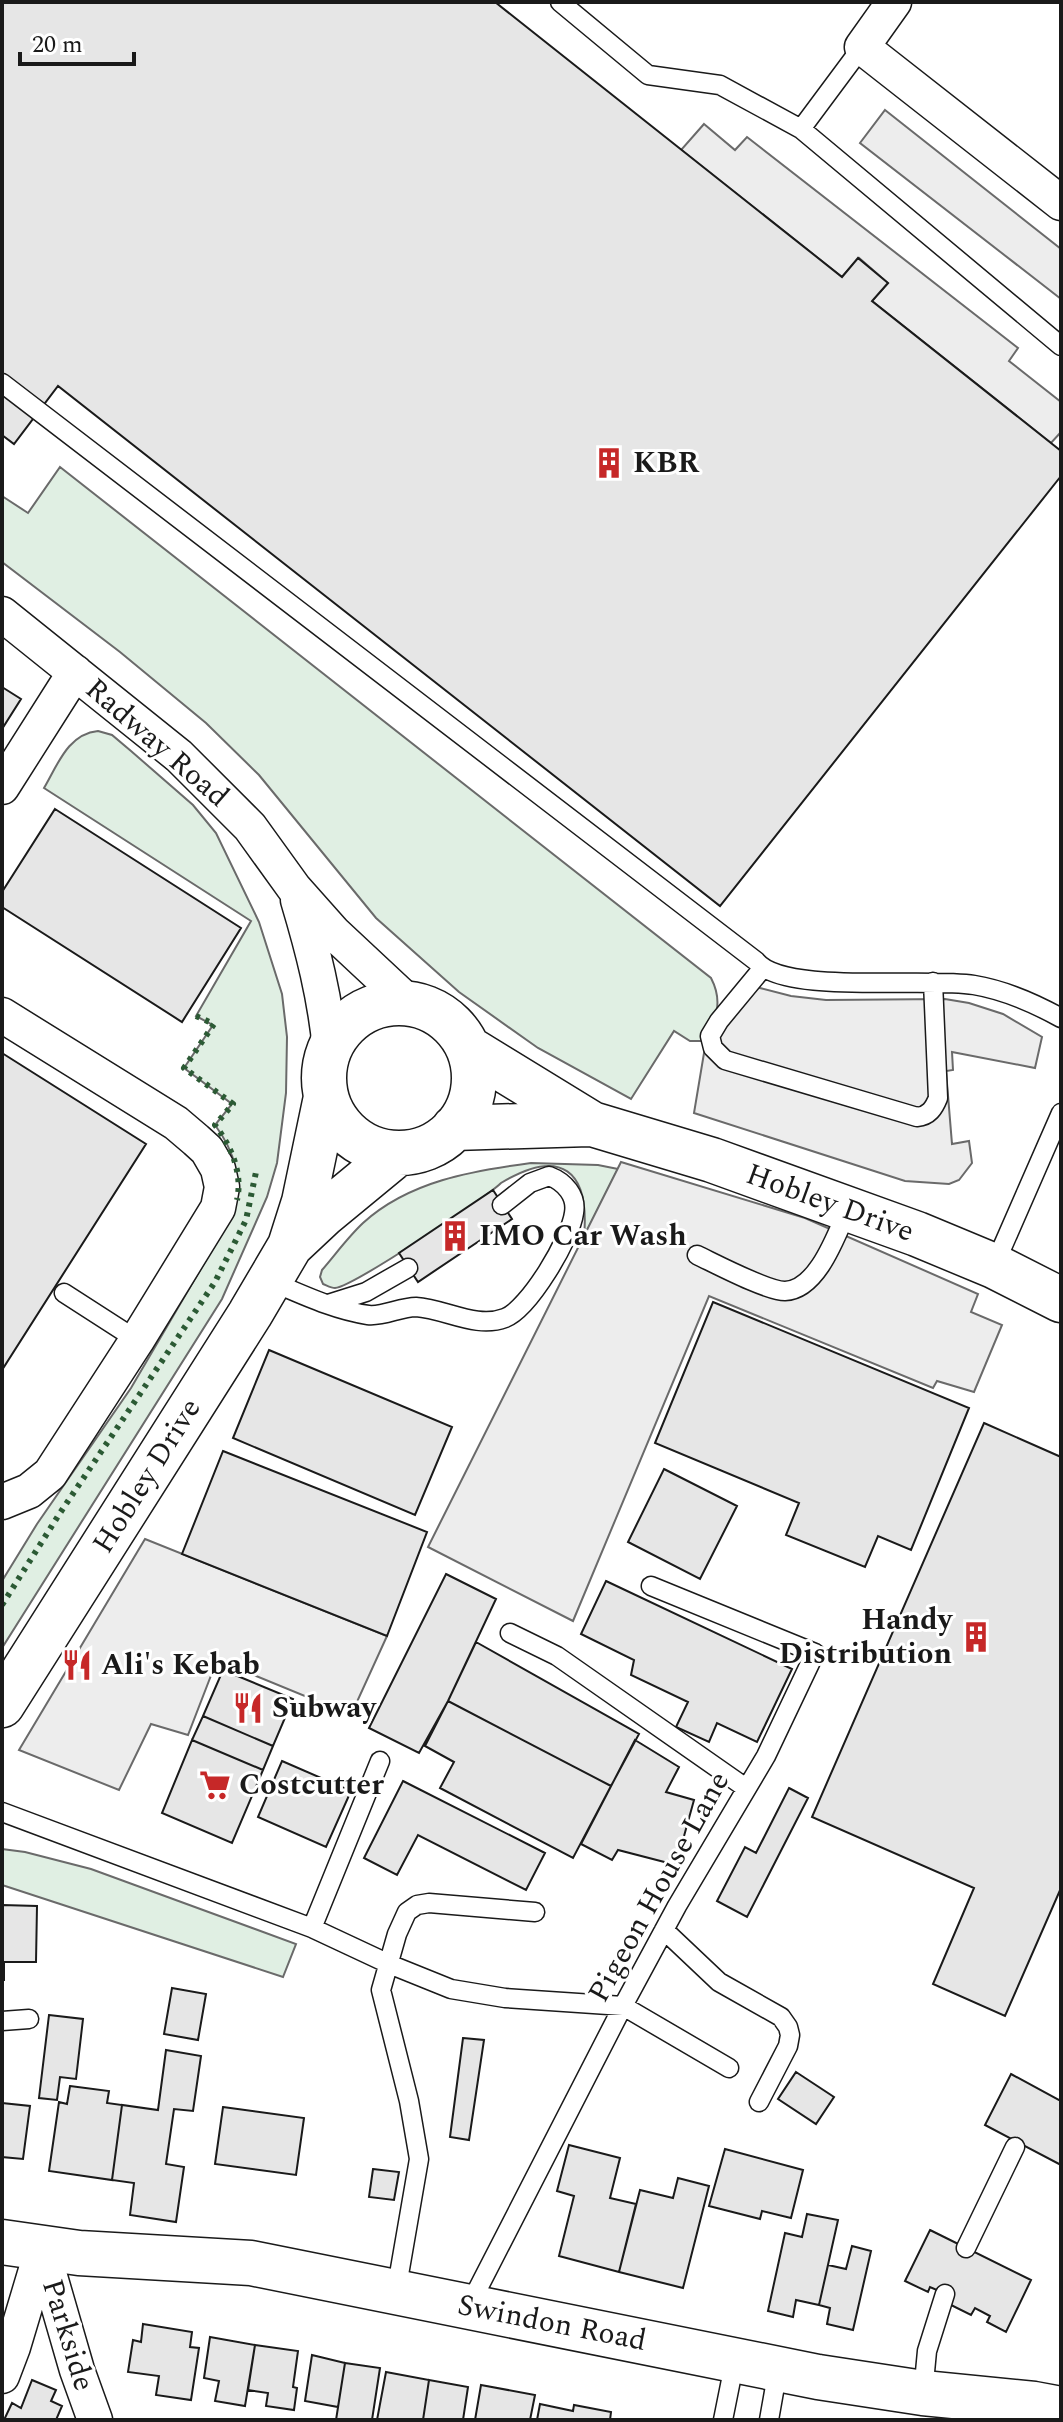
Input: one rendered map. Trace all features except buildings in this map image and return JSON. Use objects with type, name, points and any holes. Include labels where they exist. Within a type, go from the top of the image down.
[{"type":"main road","points":[[385,1004],[410,1004],[434,1011],[454,1027],[468,1048],[474,1072],[472,1097],[462,1120],[445,1138],[423,1150],[398,1153],[374,1149],[352,1137],[336,1118],[326,1097],[325,1072],[330,1049],[342,1029],[362,1013],[385,1004]]},
{"type":"main road","name":"Hobley Drive","points":[[468,1048],[592,1124],[712,1160],[848,1209],[994,1266],[1061,1300]]},
{"type":"main road","name":"Hobley Drive","points":[[280,1264],[304,1202],[326,1097]]},
{"type":"main road","name":"Hobley Drive","points":[[454,1128],[592,1124]]},
{"type":"main road","name":"Hobley Drive","points":[[2,1705],[280,1264],[334,1205],[398,1153]]},
{"type":"main road","name":"Swindon Road","points":[[22,2246],[251,2263],[778,2369],[923,2393],[1061,2409]]},
{"type":"street","points":[[894,2],[862,47],[1061,203]]},
{"type":"street","name":"Radway Road","points":[[2,614],[179,756],[250,827],[294,888],[357,957],[410,1004]]},
{"type":"street","points":[[2,787],[75,672]]},
{"type":"street","name":"Radway Road","points":[[294,888],[318,965],[326,1001],[330,1049]]},
{"type":"street","points":[[2,1015],[176,1123],[207,1150],[218,1169],[222,1187],[218,1208],[50,1474],[29,1491],[2,1502]]},
{"type":"street","points":[[2,2376],[13,2347],[22,2246]]},
{"type":"street","name":"Parkside","points":[[22,2246],[77,2370],[95,2420]]},
{"type":"lane","points":[[560,2],[648,75],[720,85],[801,129],[1061,346]]},
{"type":"lane","points":[[801,129],[862,47]]},
{"type":"lane","points":[[2,383],[756,961],[762,969],[784,978],[824,983],[933,982],[974,985],[1001,992],[1061,1018]]},
{"type":"lane","points":[[762,969],[710,1036],[713,1048],[725,1060],[917,1117],[924,1117],[933,1110],[938,1098],[933,982]]},
{"type":"lane","points":[[994,1266],[1061,1113]]},
{"type":"lane","points":[[280,1264],[328,1304],[371,1316],[415,1307],[490,1322],[509,1317],[528,1302],[539,1287],[575,1212],[573,1195],[558,1179],[549,1176],[530,1183],[502,1205]]},
{"type":"lane","points":[[697,1255],[784,1291],[798,1288],[826,1258],[848,1209]]},
{"type":"lane","points":[[328,1304],[366,1292],[408,1268]]},
{"type":"lane","points":[[64,1293],[137,1340]]},
{"type":"lane","name":"Pigeon House Lane","points":[[469,2307],[623,2006],[766,1756],[815,1653],[651,1586]]},
{"type":"lane","points":[[510,1633],[557,1656],[746,1788]]},
{"type":"lane","points":[[312,1928],[380,1761]]},
{"type":"lane","points":[[2,1812],[312,1928],[451,1989],[505,1998],[623,2006],[729,2068]]},
{"type":"lane","points":[[396,2292],[419,2159],[409,2101],[381,1990],[397,1934],[407,1912],[417,1905],[429,1903],[535,1912]]},
{"type":"lane","points":[[664,1930],[719,1982],[781,2017],[788,2027],[788,2046],[759,2102]]},
{"type":"lane","points":[[2,2021],[29,2019]]},
{"type":"lane","points":[[966,2248],[1015,2147]]},
{"type":"lane","points":[[923,2393],[927,2351],[945,2294]]},
{"type":"lane","points":[[723,2420],[735,2360]]},
{"type":"lane","points":[[769,2420],[778,2369]]},
{"type":"green space","points":[[60,467],[711,978],[717,994],[717,1010],[704,1041],[690,1041],[674,1031],[631,1099],[538,1048],[459,992],[376,918],[259,775],[206,723],[120,652],[2,562],[2,496],[28,513]]},
{"type":"green space","points":[[98,731],[112,735],[131,751],[193,805],[216,833],[259,922],[282,994],[287,1037],[286,1093],[277,1163],[267,1197],[222,1299],[2,1648],[2,1581],[37,1524],[131,1388],[234,1212],[236,1200],[237,1177],[232,1155],[215,1125],[232,1104],[184,1068],[213,1025],[196,1016],[251,921],[44,788],[71,744],[88,733]]},
{"type":"green space","points":[[531,1163],[598,1165],[618,1169],[584,1237],[585,1214],[576,1181],[567,1171],[540,1167],[501,1183],[366,1274],[335,1288],[323,1284],[320,1277],[322,1270],[352,1234],[400,1197],[464,1174]]},
{"type":"green space","points":[[2,1849],[91,1869],[296,1944],[283,1977],[2,1885]]},
{"type":"shaded area","points":[[885,110],[1061,249],[1061,299],[860,143]]},
{"type":"shaded area","points":[[704,124],[735,150],[747,137],[1018,348],[1009,361],[1061,402],[1061,432],[1051,443],[872,301],[888,283],[859,258],[842,277],[681,150]]},
{"type":"shaded area","points":[[743,979],[760,988],[791,996],[826,1000],[945,999],[969,1003],[1003,1014],[1042,1037],[1035,1068],[952,1052],[953,1070],[946,1071],[952,1144],[969,1141],[972,1163],[959,1180],[949,1184],[905,1181],[694,1113],[707,1035]]},
{"type":"shaded area","points":[[621,1162],[805,1218],[978,1294],[971,1312],[1002,1325],[974,1392],[937,1381],[933,1388],[709,1296],[573,1621],[428,1547]]},
{"type":"shaded area","points":[[145,1539],[387,1636],[351,1715],[217,1660],[188,1735],[151,1724],[119,1790],[19,1750]]},
{"type":"hedge","points":[[196,1016],[214,1024],[184,1068],[233,1104],[215,1125],[226,1142],[237,1170],[237,1200]]},
{"type":"hedge","points":[[2,1605],[215,1282],[246,1220],[256,1172]]},
{"type":"place","name":"KBR","points":[[609,463]]},
{"type":"place","name":"IMO Car Wash","points":[[455,1236]]},
{"type":"place","name":"Handy Distribution","points":[[976,1637]]},
{"type":"place","name":"Ali's Kebab","points":[[77,1665]]},
{"type":"place","name":"Subway","points":[[248,1708]]},
{"type":"place","name":"Costcutter","points":[[215,1785]]}]
